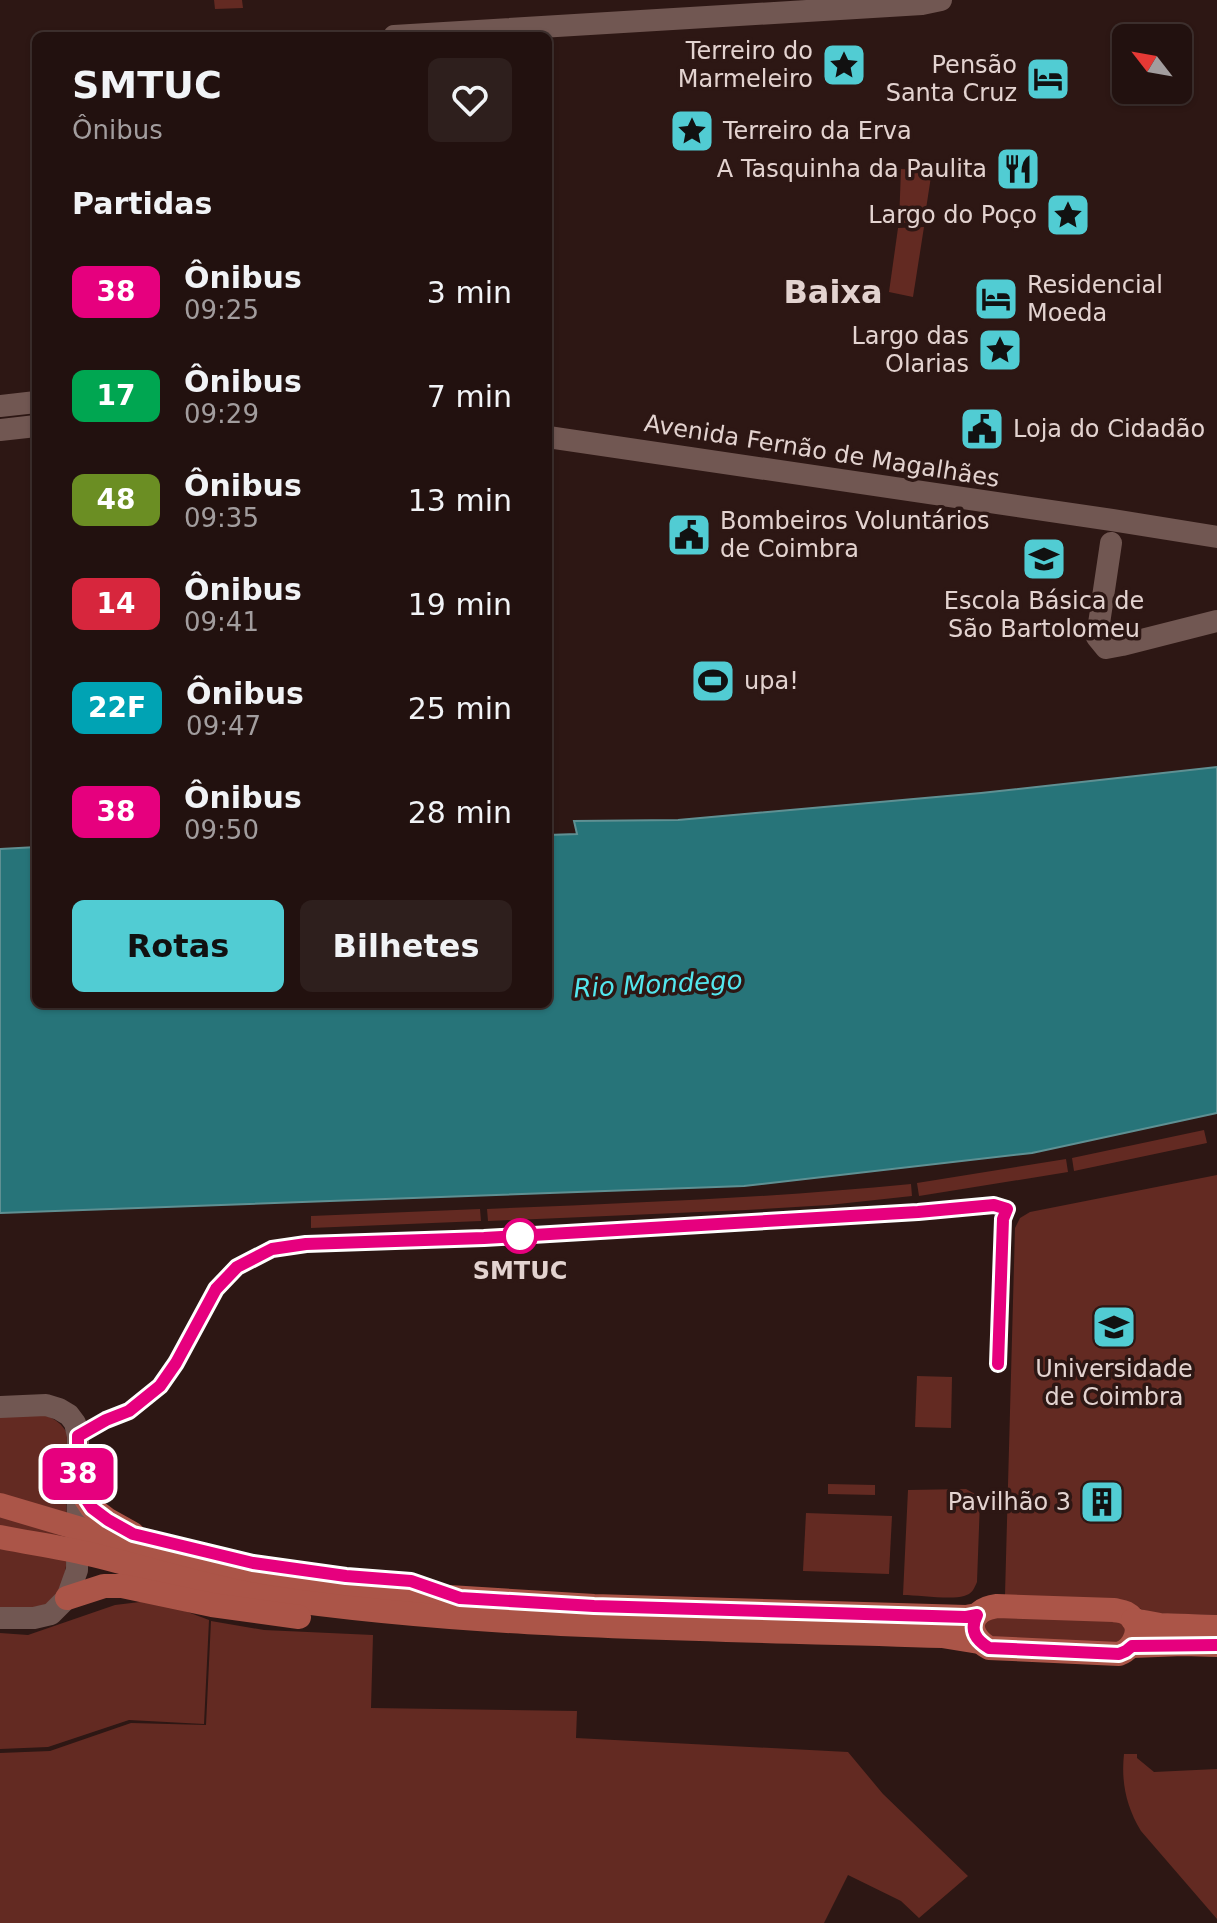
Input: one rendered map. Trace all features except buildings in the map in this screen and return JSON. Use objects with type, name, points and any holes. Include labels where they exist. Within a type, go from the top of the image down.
[{"type":"main road","points":[[460,32],[939,1]]},
{"type":"main road","points":[[0,406],[32,402]]},
{"type":"main road","points":[[0,430],[32,426]]},
{"type":"main road","name":"Avenida Fernão de Magalhães","points":[[552,438],[1217,537]]},
{"type":"main road","points":[[1089,517],[1111,543]]},
{"type":"main road","points":[[1137,524],[1111,543],[1097,637],[1106,648],[1215,624]]},
{"type":"main road","points":[[0,1407],[46,1405],[59,1409],[75,1423],[78,1436],[77,1570],[67,1598],[51,1614],[34,1618],[0,1618]]},
{"type":"main road","points":[[78,1487],[92,1508],[133,1534],[253,1563],[411,1581],[458,1608]]},
{"type":"main road","points":[[0,1505],[182,1559],[264,1588]]},
{"type":"main road","points":[[0,1537],[88,1554],[208,1585],[458,1608],[565,1625],[942,1636],[979,1642],[989,1648],[1107,1653],[1122,1653],[1132,1646],[1137,1630],[1127,1613],[1114,1610],[997,1606],[987,1607],[974,1620],[973,1631],[979,1642]]},
{"type":"main road","points":[[67,1598],[104,1586],[122,1586],[212,1605],[312,1619],[410,1627],[458,1608],[594,1606],[977,1615]]},
{"type":"main road","points":[[1133,1620],[1160,1625],[1217,1627]]},
{"type":"main road","points":[[1132,1646],[1217,1645]]},
{"type":"shaded area","points":[[214,0],[242,0],[243,8],[215,9]]},
{"type":"shaded area","points":[[901,169],[932,170],[924,222],[899,223]]},
{"type":"shaded area","points":[[924,227],[913,297],[889,292],[898,228]]},
{"type":"shaded area","points":[[1204,1130],[1207,1143],[1074,1171],[1072,1158]]},
{"type":"shaded area","points":[[1066,1159],[1068,1172],[919,1196],[917,1183]]},
{"type":"shaded area","name":"Universidade de Coimbra","points":[[1217,1175],[1217,1615],[1152,1613],[1128,1604],[1005,1595],[1015,1228],[1020,1218],[1030,1212]]},
{"type":"shaded area","points":[[911,1184],[912,1196],[746,1210],[488,1221],[487,1209],[752,1196]]},
{"type":"shaded area","points":[[480,1209],[481,1221],[311,1228],[311,1216]]},
{"type":"shaded area","points":[[917,1376],[952,1377],[951,1428],[915,1427]]},
{"type":"shaded area","points":[[0,1413],[46,1416],[54,1419],[67,1433],[66,1566],[63,1581],[53,1600],[37,1607],[0,1608]]},
{"type":"shaded area","points":[[828,1484],[875,1485],[875,1495],[828,1494]]},
{"type":"shaded area","points":[[966,1489],[980,1501],[977,1582],[974,1589],[958,1597],[903,1595],[908,1490]]},
{"type":"shaded area","points":[[806,1513],[892,1516],[889,1574],[803,1571]]},
{"type":"shaded area","points":[[148,1601],[209,1620],[204,1724],[129,1720],[48,1747],[0,1749],[0,1633],[28,1635],[115,1605]]},
{"type":"shaded area","points":[[989,1615],[1126,1621],[1126,1642],[992,1643],[982,1622]]},
{"type":"shaded area","points":[[211,1621],[264,1630],[373,1635],[371,1708],[577,1711],[576,1738],[848,1752],[883,1794],[968,1876],[919,1918],[901,1901],[848,1875],[824,1923],[0,1923],[0,1753],[50,1751],[131,1723],[206,1725]]},
{"type":"shaded area","points":[[1124,1754],[1137,1754],[1137,1758],[1154,1772],[1217,1769],[1217,1919],[1141,1831],[1126,1794]]},
{"type":"water","name":"Rio Mondego","points":[[1217,767],[1217,1113],[1032,1153],[744,1186],[0,1213],[0,849],[32,847],[32,1008],[552,1008],[552,835],[577,834],[574,821],[678,820],[981,793]]},
{"type":"bus line","name":"38","points":[[998,1364],[1003,1219],[1007,1209],[994,1205],[484,1238],[306,1244],[272,1249],[237,1267],[216,1289],[160,1386],[129,1411],[78,1436],[78,1487],[92,1508],[133,1534],[253,1563],[411,1581],[460,1598],[594,1606],[977,1615],[973,1631],[979,1642],[989,1648],[1119,1654],[1132,1646],[1217,1645]]},
{"type":"place","name":"Terreiro do Marmeleiro","points":[[844,65]]},
{"type":"place","name":"Pensão Santa Cruz","points":[[1048,79]]},
{"type":"place","name":"Terreiro da Erva","points":[[692,131]]},
{"type":"place","name":"A Tasquinha da Paulita","points":[[1018,169]]},
{"type":"place","name":"Largo do Poço","points":[[1068,215]]},
{"type":"place","name":"Residencial Moeda","points":[[996,299]]},
{"type":"place","name":"Largo das Olarias","points":[[1000,350]]},
{"type":"place","name":"Loja do Cidadão","points":[[982,429]]},
{"type":"place","name":"Bombeiros Voluntários de Coimbra","points":[[689,535]]},
{"type":"place","name":"Escola Básica de São Bartolomeu","points":[[1044,559]]},
{"type":"place","name":"upa!","points":[[713,681]]},
{"type":"place","name":"SMTUC","points":[[520,1236]]},
{"type":"place","name":"Universidade de Coimbra","points":[[1114,1327]]},
{"type":"place","name":"Pavilhão 3","points":[[1102,1502]]},
{"type":"district","name":"Baixa","points":[[833,292]]}]
